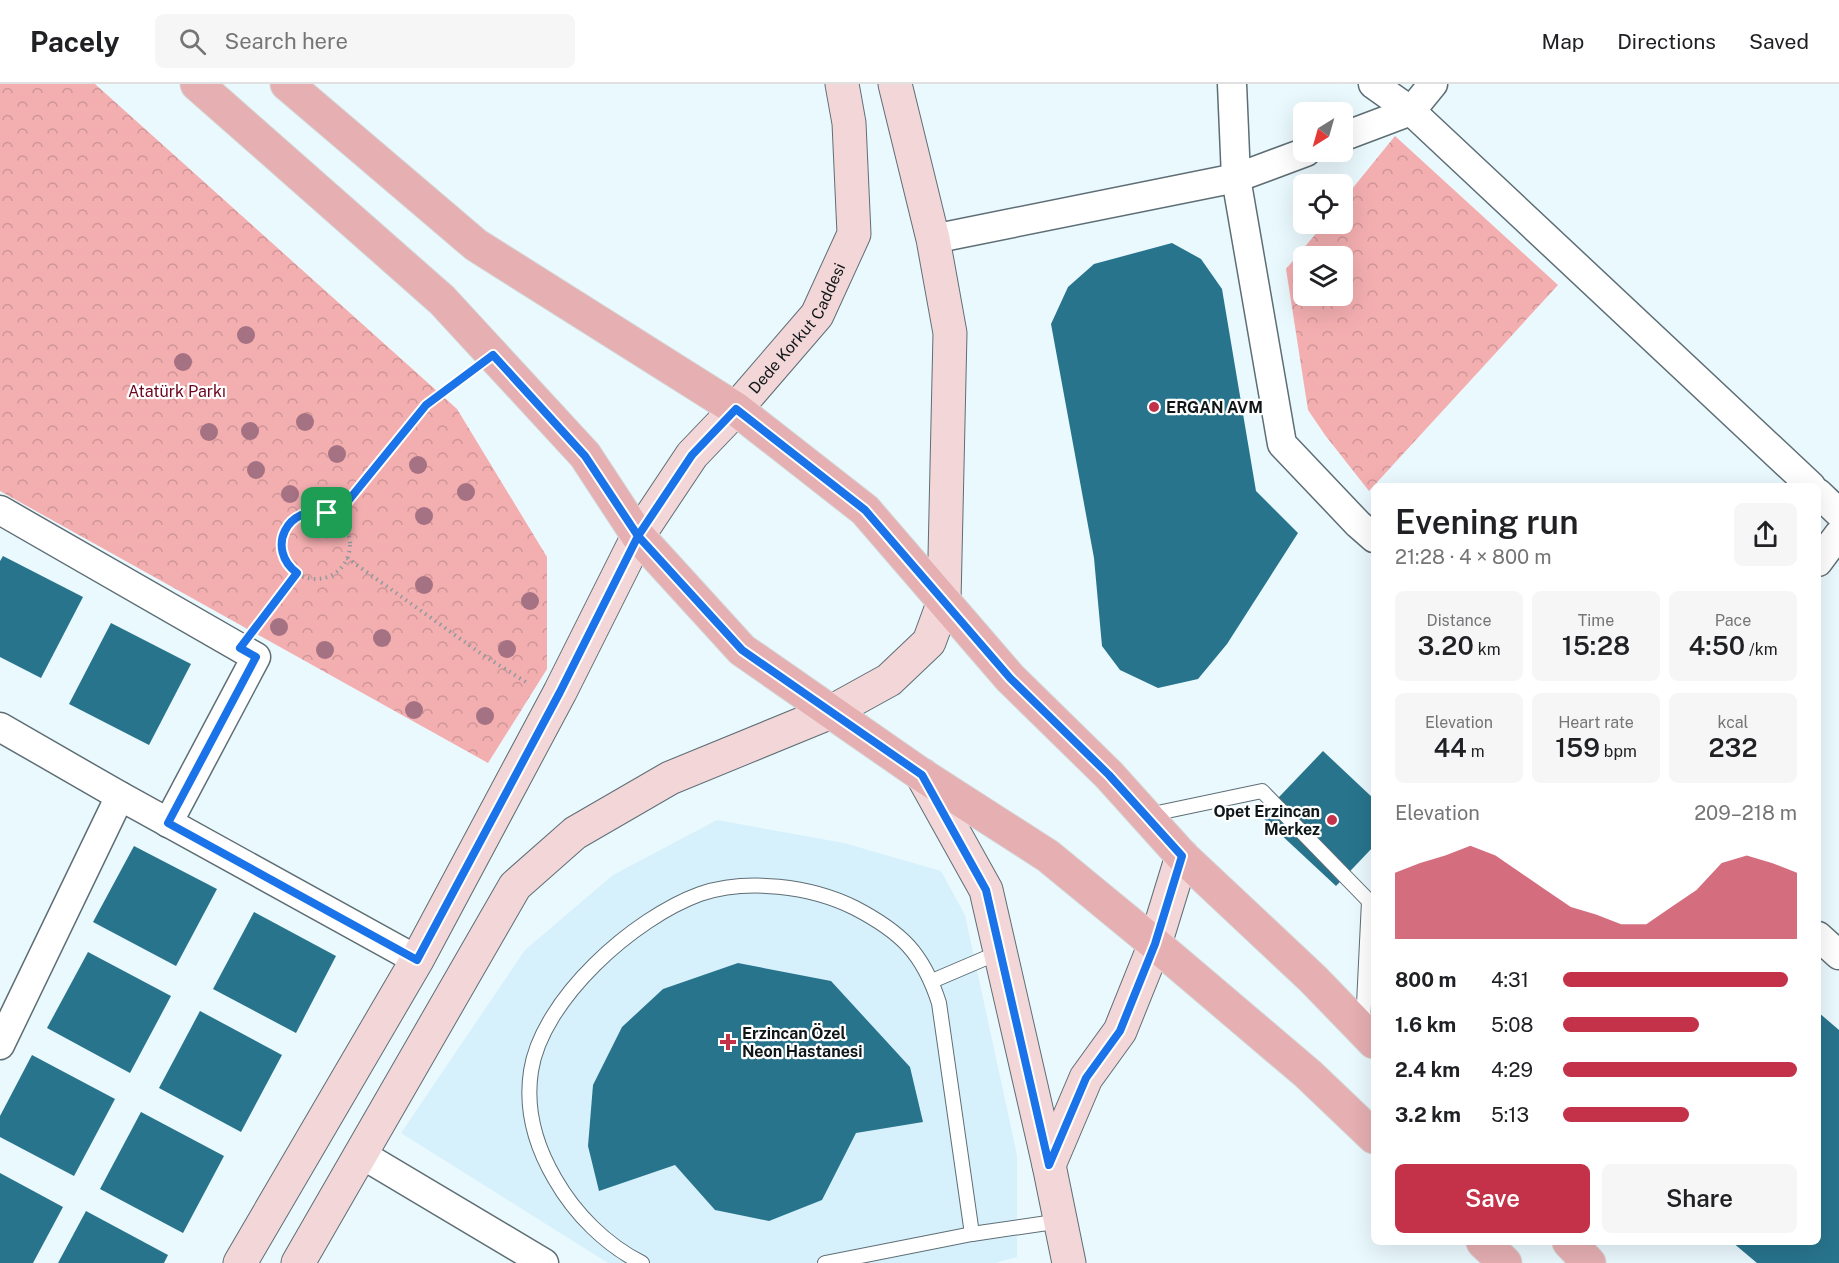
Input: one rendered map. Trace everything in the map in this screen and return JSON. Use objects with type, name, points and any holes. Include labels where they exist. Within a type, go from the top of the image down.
[{"type":"main road","points":[[197,84],[442,300],[585,456],[638,536],[742,650],[922,775],[1048,856],[1308,1074],[1371,1134]]},
{"type":"main road","points":[[287,84],[476,245],[736,409],[865,510],[1010,678],[1109,775],[1182,856],[1312,979],[1368,1036]]},
{"type":"main road","name":"Dede Korkut Caddesi","points":[[240,1263],[417,960],[555,701],[638,536],[692,455],[736,409],[817,315],[854,234],[849,123],[842,84]]},
{"type":"main road","points":[[298,1263],[515,886],[574,833],[670,778],[831,712],[890,680],[929,642],[944,601],[950,333],[933,239],[895,84]]},
{"type":"main road","points":[[922,775],[986,890],[1069,1263]]},
{"type":"main road","points":[[1049,1165],[1086,1078],[1120,1031],[1155,944],[1182,856]]},
{"type":"main road","points":[[1487,1245],[1505,1263]]},
{"type":"main road","points":[[1572,1245],[1589,1263]]},
{"type":"street","points":[[1232,84],[1236,178],[1282,444],[1371,535]]},
{"type":"street","points":[[1372,84],[1411,111],[1808,483]]},
{"type":"street","points":[[1353,133],[1411,111],[1433,84]]},
{"type":"street","points":[[933,239],[1236,178],[1293,157]]},
{"type":"street","points":[[1821,496],[1839,513]]},
{"type":"street","points":[[0,510],[256,657],[168,823]]},
{"type":"street","points":[[1821,558],[1839,534]]},
{"type":"street","points":[[0,727],[168,823],[417,960]]},
{"type":"street","points":[[0,1045],[120,796]]},
{"type":"street","points":[[1821,939],[1839,954]]},
{"type":"street","points":[[360,1154],[544,1263]]},
{"type":"lane","points":[[1145,816],[1262,791],[1369,901],[1368,1036]]},
{"type":"lane","points":[[642,1263],[611,1244],[574,1208],[547,1166],[539,1148],[529,1108],[531,1069],[544,1031],[564,1000],[588,971],[615,946],[671,908],[701,894],[732,888],[764,886],[795,889],[845,903],[883,923],[910,947],[921,961],[932,981],[939,1003],[972,1234]]},
{"type":"lane","points":[[932,981],[1000,952]]},
{"type":"lane","points":[[825,1263],[972,1234],[1061,1221]]},
{"type":"path","points":[[335,517],[426,405],[493,355]]},
{"type":"path","points":[[318,511],[335,517],[347,531],[350,549],[342,566],[336,573],[327,577],[309,578],[297,573],[283,554],[282,545],[287,527],[293,520],[309,512],[318,511]]},
{"type":"path","points":[[347,558],[483,655],[555,701]]},
{"type":"path","points":[[240,648],[297,573]]},
{"type":"shaded area","name":"Erzincan Özel Neon Hastanesi","points":[[717,820],[844,843],[941,871],[965,915],[1017,1155],[1017,1257],[995,1263],[608,1263],[401,1133],[525,950],[613,875]]},
{"type":"green space","name":"Atatürk Parkı","points":[[0,84],[95,84],[457,409],[547,557],[547,669],[488,763],[0,491]]},
{"type":"green space","points":[[1395,136],[1558,285],[1376,483],[1371,483],[1369,491],[1308,410],[1286,269],[1293,261],[1293,306],[1353,306],[1353,246],[1305,246],[1316,234],[1353,234],[1353,188]]},
{"type":"building","name":"ERGAN AVM","points":[[1172,243],[1201,259],[1222,289],[1256,491],[1298,533],[1227,644],[1198,679],[1158,688],[1120,670],[1102,646],[1094,558],[1051,324],[1068,287],[1094,264]]},
{"type":"building","points":[[3,556],[83,597],[41,678],[0,657],[0,561]]},
{"type":"building","points":[[111,623],[191,664],[149,745],[69,704]]},
{"type":"building","points":[[1323,751],[1371,796],[1371,849],[1336,886],[1261,816]]},
{"type":"building","points":[[134,846],[217,889],[176,966],[93,922]]},
{"type":"building","points":[[254,912],[336,956],[296,1033],[213,989]]},
{"type":"building","points":[[88,952],[171,996],[130,1073],[47,1028]]},
{"type":"building","points":[[738,963],[831,981],[910,1067],[923,1122],[856,1133],[822,1200],[769,1221],[715,1210],[675,1165],[599,1191],[588,1146],[593,1085],[622,1027],[663,989]]},
{"type":"building","points":[[200,1011],[282,1055],[241,1132],[159,1088]]},
{"type":"building","points":[[1821,1015],[1839,1030],[1839,1263],[1757,1263],[1736,1245],[1821,1245]]},
{"type":"building","points":[[32,1055],[115,1099],[74,1176],[0,1137],[0,1116]]},
{"type":"building","points":[[141,1112],[224,1156],[183,1233],[100,1189]]},
{"type":"building","points":[[0,1173],[63,1207],[33,1263],[0,1263]]},
{"type":"building","points":[[86,1211],[168,1255],[164,1263],[58,1263]]},
{"type":"place","name":"ERGAN AVM","points":[[1154,407]]},
{"type":"place","name":"Opet Erzincan Merkez","points":[[1332,820]]},
{"type":"place","name":"Erzincan Özel Neon Hastanesi","points":[[728,1042]]},
{"type":"route","points":[[327,513],[318,511],[303,513],[287,527],[283,536],[283,554],[297,573],[240,648],[256,657],[168,823],[417,960],[560,692],[638,536],[742,650],[922,775],[986,890],[1049,1165],[1086,1078],[1120,1031],[1155,944],[1182,856],[1109,775],[1010,678],[865,510],[736,409],[692,455],[638,536],[585,456],[493,355],[426,405],[335,517],[327,513]]}]
